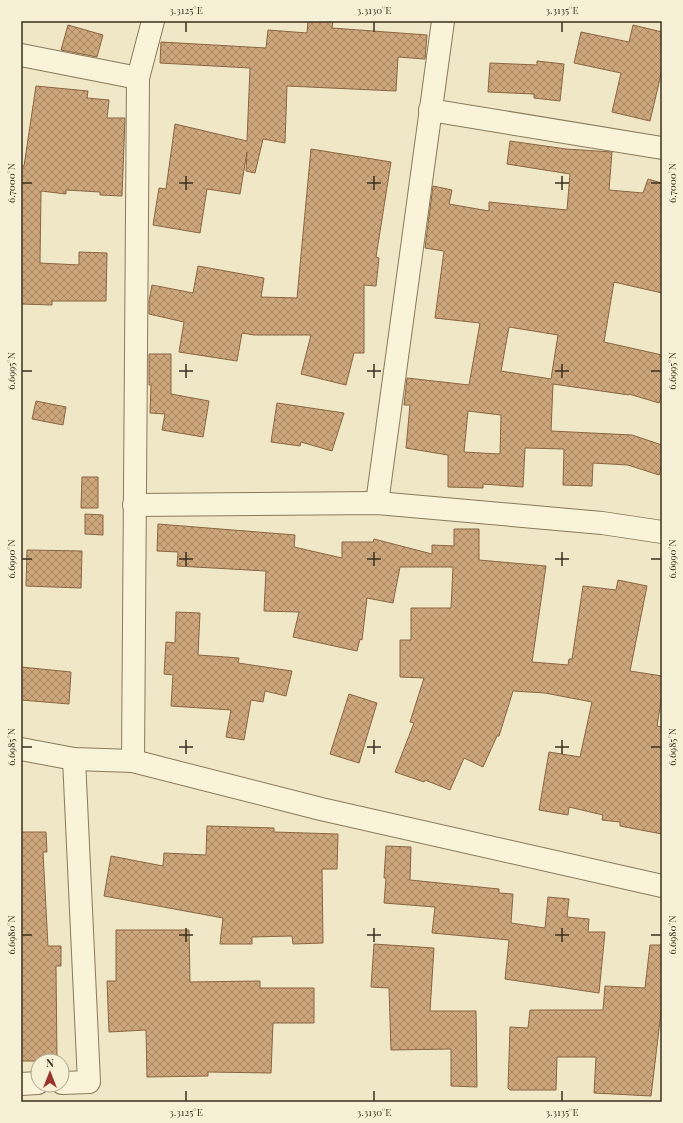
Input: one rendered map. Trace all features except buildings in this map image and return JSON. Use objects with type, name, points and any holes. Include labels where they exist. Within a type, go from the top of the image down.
[{"type":"street","points":[[133,761],[138,78],[153,21]]},
{"type":"street","points":[[377,503],[443,21]]},
{"type":"street","points":[[21,55],[138,78]]},
{"type":"street","points":[[430,110],[662,148]]},
{"type":"street","points":[[134,505],[377,503],[602,523],[662,532]]},
{"type":"street","points":[[21,749],[74,759],[133,761],[321,809],[662,886]]},
{"type":"street","points":[[70,1083],[89,1082],[74,759]]}]
